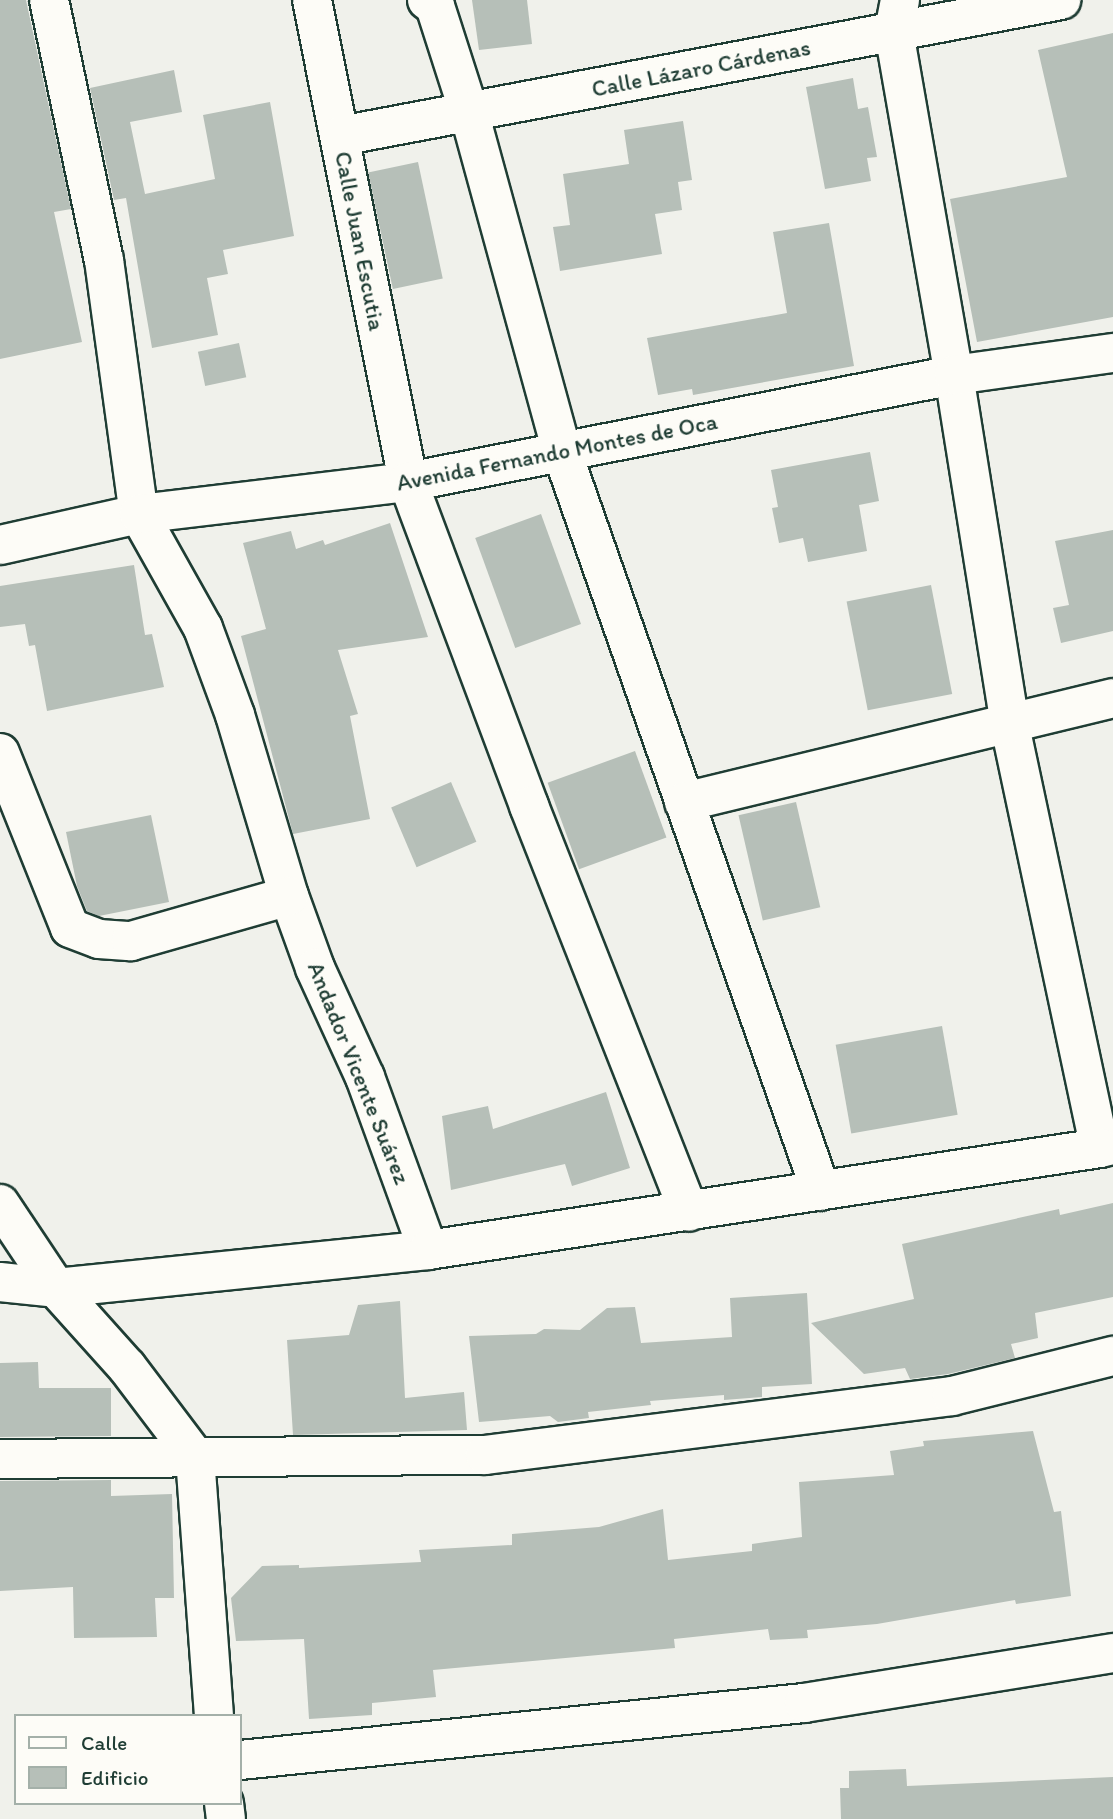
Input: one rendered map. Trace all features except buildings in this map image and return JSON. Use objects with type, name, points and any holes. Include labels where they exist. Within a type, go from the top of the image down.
[{"type":"street","points":[[49,0],[104,260],[139,514]]},
{"type":"street","name":"Calle Juan Escutia","points":[[312,0],[408,482],[529,806],[690,1212]]},
{"type":"street","points":[[427,0],[435,6],[469,112],[562,452],[821,1191]]},
{"type":"street","name":"Calle Lázaro Cárdenas","points":[[340,136],[469,112],[897,16],[1061,0]]},
{"type":"street","points":[[0,1282],[56,1288],[428,1250],[1106,1147],[1010,726],[897,16]]},
{"type":"street","name":"Avenida Fernando Montes de Oca","points":[[0,545],[139,514],[408,482],[954,375],[1113,353]]},
{"type":"street","name":"Andador Vicente Suárez","points":[[139,514],[203,628],[235,715],[289,896],[315,968],[365,1077],[428,1250]]},
{"type":"street","points":[[684,802],[1010,726],[1113,698]]},
{"type":"street","points":[[0,753],[70,928],[99,939],[131,941],[289,896]]},
{"type":"street","points":[[0,1204],[56,1288],[127,1367],[195,1457],[214,1714]]},
{"type":"street","points":[[0,1459],[485,1455],[952,1396],[1113,1356]]},
{"type":"street","points":[[242,1760],[804,1703],[1113,1653]]}]
